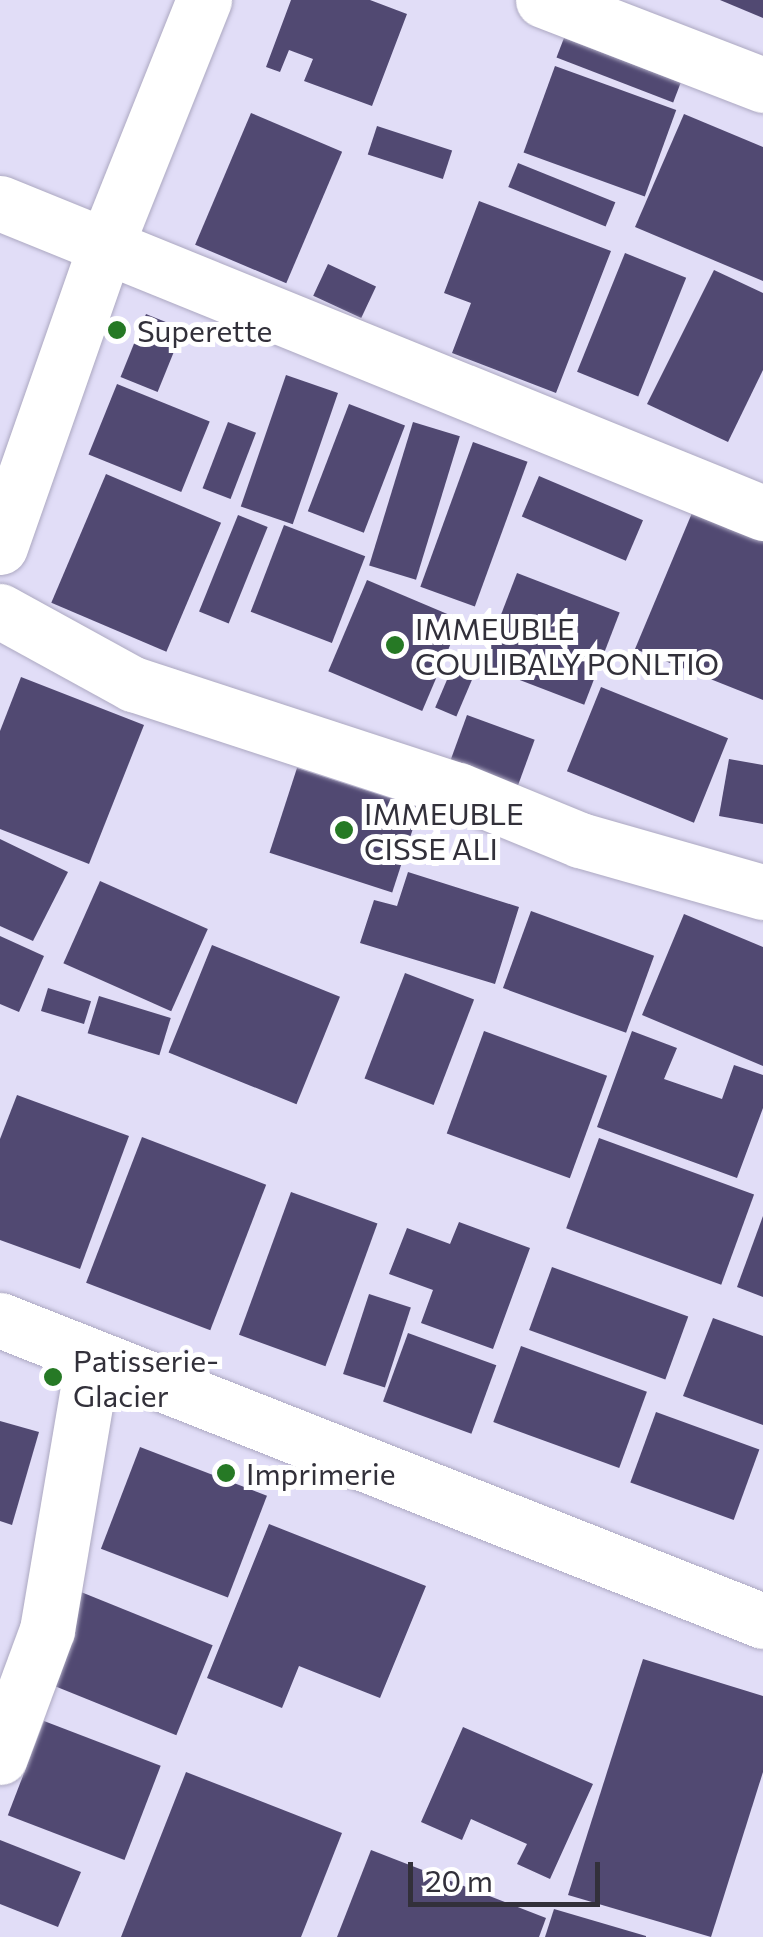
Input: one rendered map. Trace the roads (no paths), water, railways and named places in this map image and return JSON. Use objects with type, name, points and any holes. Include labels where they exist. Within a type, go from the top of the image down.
[{"type":"street","points":[[0,547],[106,244],[204,0]]},
{"type":"street","points":[[543,0],[763,85]]},
{"type":"street","points":[[0,203],[763,513]]},
{"type":"street","points":[[0,611],[133,684],[458,790],[580,840],[763,892]]},
{"type":"street","points":[[0,1320],[763,1621]]},
{"type":"street","points":[[0,1757],[47,1630],[93,1358]]},
{"type":"place","name":"Superette","points":[[117,330]]},
{"type":"place","name":"IMMEUBLE COULIBALY PONLTIO","points":[[395,645]]},
{"type":"place","name":"IMMEUBLE CISSE ALI","points":[[344,830]]},
{"type":"place","name":"Patisserie- Glacier","points":[[53,1377]]},
{"type":"place","name":"Imprimerie","points":[[226,1473]]}]
